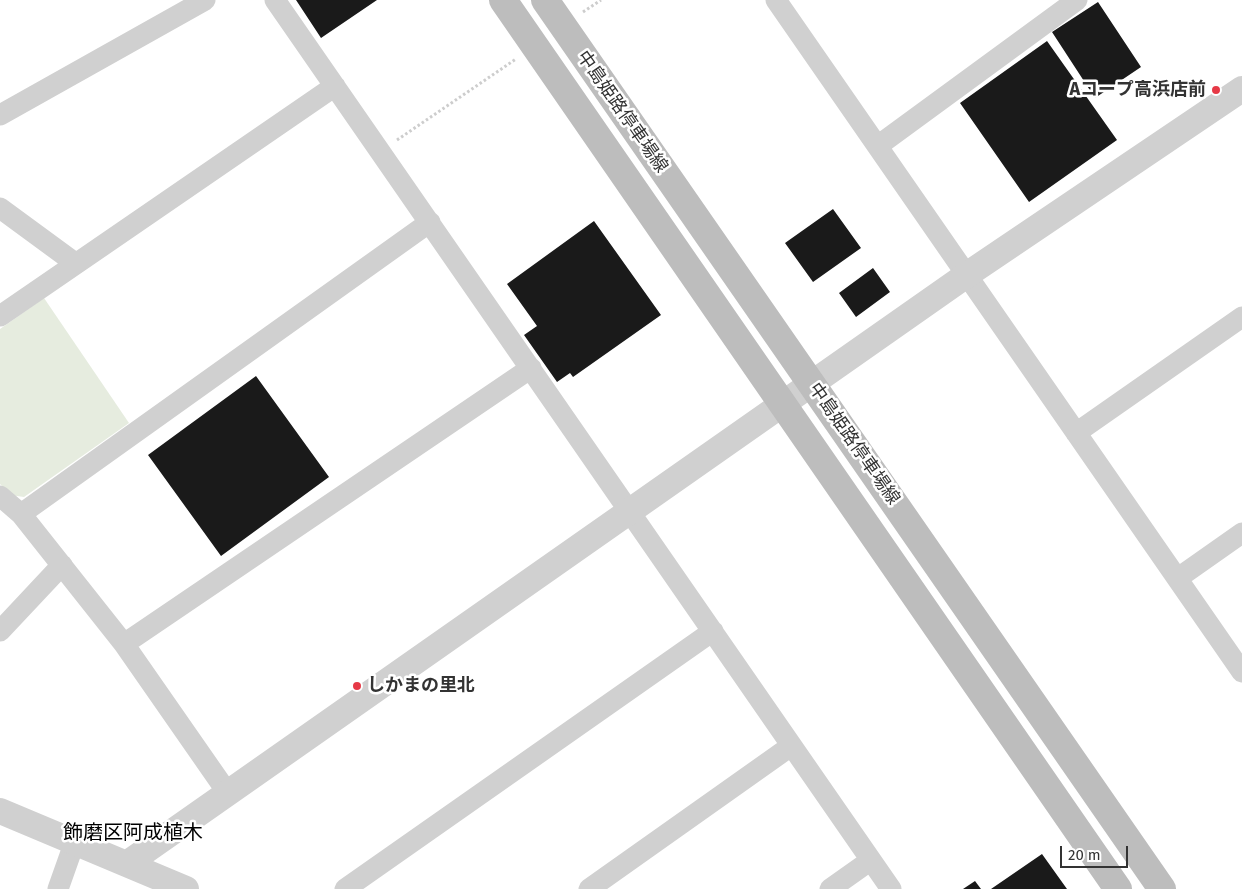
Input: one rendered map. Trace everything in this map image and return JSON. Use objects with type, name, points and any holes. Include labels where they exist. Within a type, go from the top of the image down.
[{"type":"main road","name":"中島姫路停車場線","points":[[503,0],[1118,889]]},
{"type":"main road","name":"中島姫路停車場線","points":[[544,0],[1162,889]]},
{"type":"street","points":[[0,115],[205,0]]},
{"type":"street","points":[[275,0],[891,889]]},
{"type":"street","points":[[776,0],[879,145],[1242,672]]},
{"type":"street","points":[[879,145],[1077,0]]},
{"type":"street","points":[[0,316],[335,86]]},
{"type":"street","points":[[128,863],[227,792],[783,406],[968,274],[1242,89]]},
{"type":"street","points":[[0,208],[75,263]]},
{"type":"street","points":[[21,514],[430,222]]},
{"type":"street","points":[[1076,433],[1242,317]]},
{"type":"street","points":[[124,644],[531,368]]},
{"type":"street","points":[[0,496],[21,514],[124,644],[227,792]]},
{"type":"street","points":[[1178,578],[1242,532]]},
{"type":"street","points":[[0,631],[62,565]]},
{"type":"street","points":[[345,889],[713,631]]},
{"type":"street","points":[[589,889],[791,746]]},
{"type":"street","points":[[0,811],[128,863],[186,889]]},
{"type":"street","points":[[58,889],[75,841]]},
{"type":"street","points":[[830,889],[871,860]]},
{"type":"path","points":[[380,151],[535,46]]},
{"type":"shaded area","points":[[44,298],[129,423],[24,497],[10,495],[0,484],[0,329]]},
{"type":"building","points":[[296,0],[377,0],[321,38]]},
{"type":"building","points":[[1098,2],[1141,67],[1095,98],[1052,32]]},
{"type":"building","points":[[1047,41],[1117,140],[1029,202],[960,103]]},
{"type":"building","points":[[833,209],[861,248],[813,282],[785,243]]},
{"type":"building","points":[[594,221],[661,315],[573,377],[570,373],[557,382],[524,335],[537,326],[507,284]]},
{"type":"building","points":[[873,268],[890,292],[856,317],[839,293]]},
{"type":"building","points":[[256,376],[329,477],[221,556],[148,455]]},
{"type":"building","points":[[1042,854],[1067,889],[991,889]]},
{"type":"building","points":[[975,881],[981,889],[963,889]]},
{"type":"place","name":"Aコープ高浜店前","points":[[1216,90]]},
{"type":"place","name":"しかまの里北","points":[[357,686]]},
{"type":"district","name":"飾磨区阿成植木","points":[[133,833]]}]
